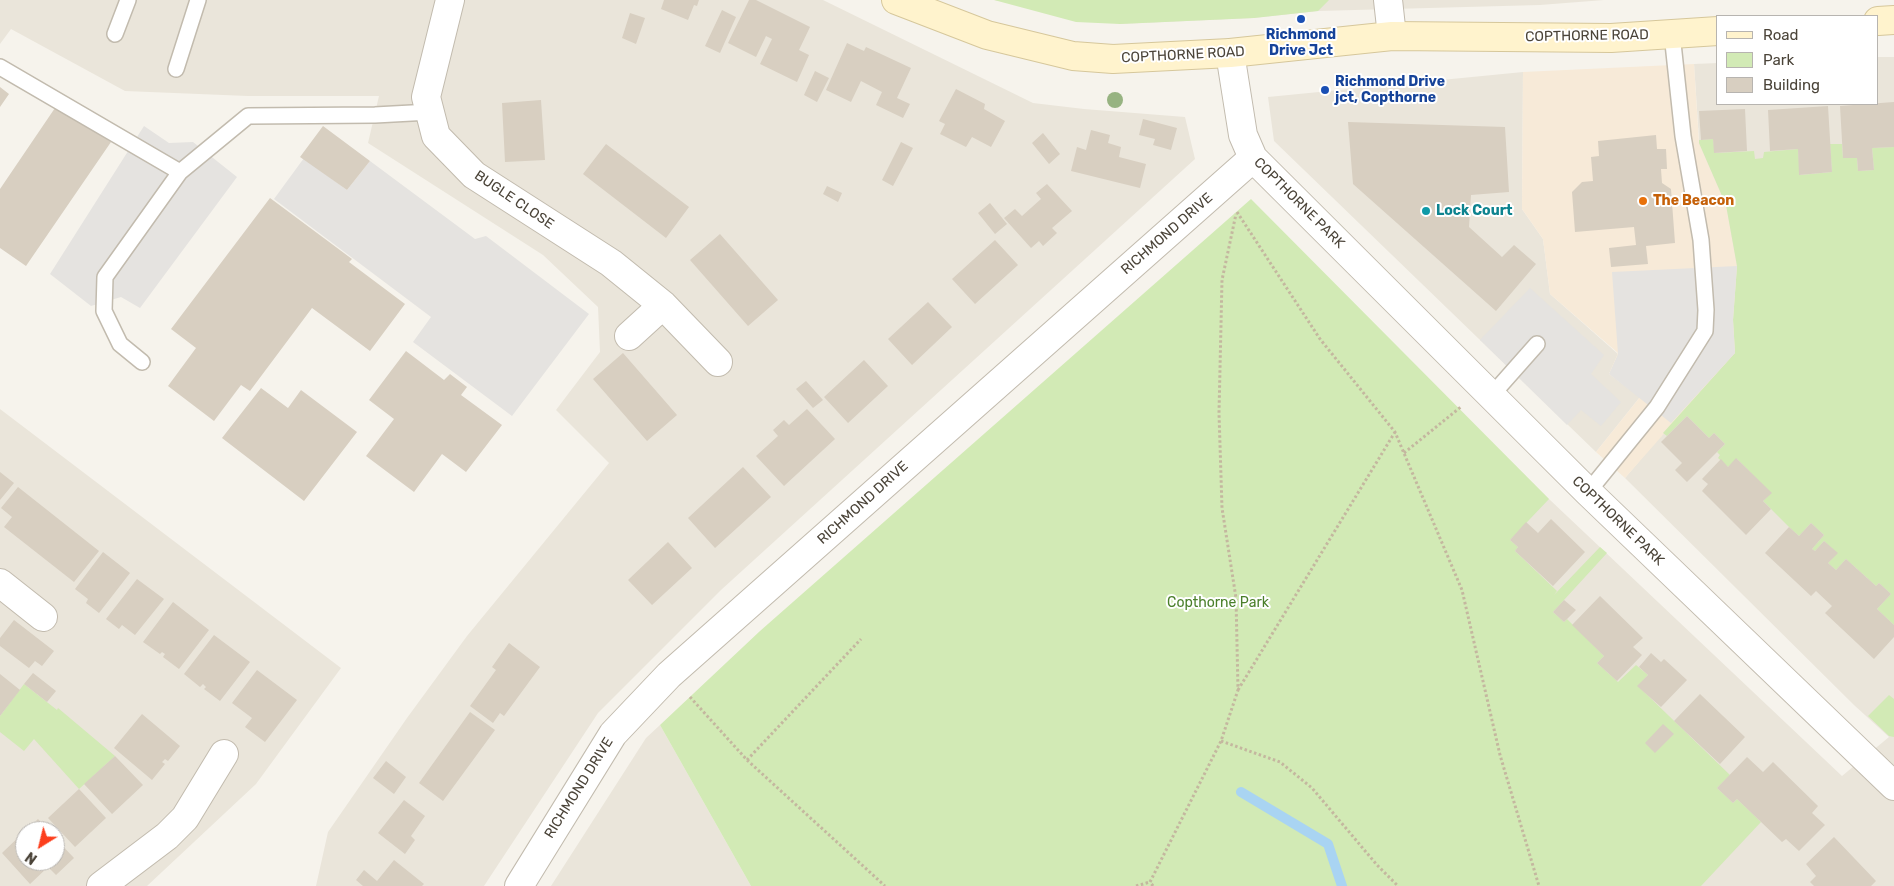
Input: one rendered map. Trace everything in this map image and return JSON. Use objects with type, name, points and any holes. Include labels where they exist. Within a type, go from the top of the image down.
[{"type":"main road","name":"COPTHORNE ROAD","points":[[896,0],[987,35],[1073,56],[1153,58],[1230,53],[1392,36],[1611,38],[1716,31]]},
{"type":"main road","points":[[1879,21],[1894,20]]},
{"type":"street","name":"BUGLE CLOSE","points":[[450,0],[426,97],[436,136],[474,175],[611,262],[663,305],[718,362]]},
{"type":"street","points":[[1388,0],[1392,36]]},
{"type":"street","name":"COPTHORNE PARK","points":[[1230,53],[1243,136],[1253,158],[1588,492],[1894,786]]},
{"type":"street","name":"RICHMOND DRIVE","points":[[518,886],[613,734],[669,675],[1253,158]]},
{"type":"street","points":[[629,336],[663,305]]},
{"type":"street","points":[[0,583],[44,617]]},
{"type":"street","points":[[101,886],[167,836],[185,818],[224,754]]},
{"type":"lane","points":[[115,34],[128,0]]},
{"type":"lane","points":[[176,69],[198,0]]},
{"type":"lane","points":[[1588,492],[1656,407],[1705,331],[1706,310],[1700,240],[1683,136],[1672,34]]},
{"type":"lane","points":[[0,66],[180,172]]},
{"type":"lane","points":[[142,362],[120,344],[104,311],[105,277],[180,172],[248,116],[375,115],[430,112]]},
{"type":"lane","points":[[1488,392],[1537,344]]},
{"type":"path","points":[[1238,690],[1236,598],[1222,508],[1219,413],[1222,280],[1236,211],[1320,339],[1396,432],[1462,590],[1500,755],[1539,886]]},
{"type":"path","points":[[1404,453],[1488,392]]},
{"type":"path","points":[[1136,886],[1151,884],[1221,741],[1238,690],[1396,432]]},
{"type":"path","points":[[747,760],[861,639]]},
{"type":"path","points":[[669,675],[747,760],[885,886]]},
{"type":"path","points":[[1221,741],[1280,762],[1306,783],[1376,865],[1398,886]]},
{"type":"shaded area","points":[[0,0],[823,0],[1033,103],[1185,117],[1195,159],[721,590],[598,713],[484,886],[316,886],[328,832],[407,718],[467,636],[609,463],[556,410],[600,352],[598,307],[543,255],[368,143],[379,96],[248,96],[125,91],[11,29],[0,44]]},
{"type":"shaded area","points":[[994,0],[1604,0],[1540,5],[1318,11],[1254,18],[1120,24]]},
{"type":"shaded area","points":[[1879,57],[1894,57],[1894,886],[1624,886],[1466,417],[1549,499],[1842,776],[1889,737],[1854,705],[1625,478],[1671,423],[1699,140],[1694,64],[1716,63],[1716,105],[1879,105]]},
{"type":"shaded area","points":[[1694,64],[1699,143],[1726,205],[1737,266],[1735,353],[1625,478],[1596,452],[1640,397],[1609,374],[1618,353],[1550,294],[1543,239],[1522,209],[1523,72]]},
{"type":"shaded area","points":[[1523,72],[1522,209],[1543,239],[1550,294],[1618,354],[1609,374],[1640,397],[1596,452],[1274,141],[1268,97]]},
{"type":"shaded area","points":[[144,126],[169,143],[193,142],[237,177],[140,308],[121,297],[91,306],[50,274]]},
{"type":"shaded area","points":[[304,158],[347,190],[370,161],[475,239],[486,236],[589,314],[512,416],[413,342],[431,317],[274,199]]},
{"type":"shaded area","points":[[1737,266],[1733,320],[1735,353],[1671,423],[1609,374],[1618,354],[1612,272]]},
{"type":"shaded area","points":[[1530,288],[1604,355],[1591,374],[1621,402],[1601,426],[1581,410],[1567,425],[1480,340]]},
{"type":"shaded area","points":[[0,409],[341,668],[256,784],[147,886],[0,886]]},
{"type":"shaded area","points":[[660,725],[751,886],[551,886],[646,738]]},
{"type":"green space","points":[[994,0],[1329,0],[1318,11],[1254,18],[1120,24],[1076,22]]},
{"type":"green space","points":[[1713,139],[1715,153],[1754,151],[1755,159],[1763,158],[1764,152],[1798,149],[1800,175],[1832,172],[1830,144],[1842,144],[1843,158],[1857,158],[1858,171],[1874,170],[1872,148],[1894,147],[1894,625],[1877,609],[1891,594],[1879,583],[1876,586],[1846,559],[1836,570],[1828,563],[1837,553],[1824,541],[1815,551],[1812,549],[1824,535],[1811,523],[1799,536],[1789,527],[1763,501],[1771,493],[1737,459],[1728,467],[1718,458],[1720,455],[1717,452],[1725,444],[1714,433],[1709,438],[1687,416],[1667,436],[1663,433],[1735,353],[1733,320],[1737,266],[1726,205],[1699,143],[1699,140]]},
{"type":"green space","name":"Copthorne Park","points":[[1251,199],[1549,499],[1510,540],[1518,547],[1515,551],[1557,591],[1554,595],[1600,547],[1607,553],[1553,612],[1564,622],[1567,619],[1604,656],[1597,663],[1618,682],[1636,665],[1648,675],[1638,686],[1730,775],[1717,788],[1733,803],[1737,799],[1761,822],[1701,886],[751,886],[660,725],[760,631]]},
{"type":"green space","points":[[24,684],[57,710],[58,708],[115,756],[79,789],[34,739],[24,751],[0,732],[0,716]]},
{"type":"green space","points":[[1889,695],[1894,699],[1894,737],[1889,736],[1868,716]]},
{"type":"building","points":[[664,0],[699,0],[697,6],[694,5],[688,20],[661,9]]},
{"type":"building","points":[[749,0],[756,0],[810,27],[799,50],[809,55],[797,82],[760,64],[772,39],[766,36],[756,57],[728,43]]},
{"type":"building","points":[[722,10],[736,17],[720,53],[705,46]]},
{"type":"building","points":[[630,13],[645,18],[636,44],[622,38]]},
{"type":"building","points":[[847,43],[864,51],[866,47],[911,68],[897,98],[910,104],[903,118],[876,105],[882,92],[861,81],[851,102],[826,90]]},
{"type":"building","points":[[815,71],[829,78],[817,102],[804,95]]},
{"type":"building","points":[[0,87],[9,94],[0,107]]},
{"type":"building","points":[[956,89],[985,104],[984,109],[1005,121],[991,147],[972,137],[966,147],[940,134],[945,124],[939,121]]},
{"type":"building","points":[[541,100],[545,160],[505,162],[502,103]]},
{"type":"building","points":[[1894,102],[1894,147],[1872,148],[1874,170],[1858,171],[1857,158],[1843,158],[1840,106],[1879,105],[1879,103]]},
{"type":"building","points":[[57,105],[111,142],[26,266],[0,248],[0,189]]},
{"type":"building","points":[[1828,106],[1832,172],[1799,175],[1798,149],[1770,151],[1768,110]]},
{"type":"building","points":[[1745,109],[1747,151],[1714,153],[1713,139],[1701,140],[1699,111]]},
{"type":"building","points":[[1143,119],[1177,128],[1171,150],[1153,145],[1155,139],[1139,135]]},
{"type":"building","name":"Lock Court","points":[[1348,122],[1505,127],[1509,192],[1471,195],[1469,227],[1502,257],[1514,245],[1536,264],[1496,311],[1353,184]]},
{"type":"building","points":[[323,126],[370,161],[347,190],[300,157]]},
{"type":"building","points":[[1091,130],[1110,135],[1108,143],[1121,147],[1119,157],[1146,164],[1140,188],[1071,171],[1077,147],[1086,150]]},
{"type":"building","points":[[1043,133],[1060,154],[1049,164],[1032,143]]},
{"type":"building","points":[[1656,135],[1657,149],[1666,149],[1667,169],[1661,169],[1662,183],[1671,189],[1675,243],[1646,246],[1648,264],[1611,267],[1609,248],[1636,245],[1634,227],[1575,232],[1572,192],[1582,182],[1593,181],[1591,157],[1599,156],[1598,141]]},
{"type":"building","points":[[901,142],[913,148],[893,186],[882,180]]},
{"type":"building","points":[[606,144],[689,207],[666,238],[583,174]]},
{"type":"building","points":[[1047,184],[1072,211],[1052,228],[1057,233],[1043,246],[1039,241],[1031,248],[1004,218],[1015,209],[1022,216],[1041,199],[1036,193]]},
{"type":"building","points":[[827,186],[842,193],[838,202],[823,194]]},
{"type":"building","points":[[270,198],[352,259],[349,262],[405,304],[370,351],[312,308],[250,391],[241,385],[214,421],[168,386],[196,348],[171,329]]},
{"type":"building","points":[[990,203],[1007,224],[995,234],[978,213]]},
{"type":"building","points":[[720,234],[778,300],[748,326],[690,260]]},
{"type":"building","points":[[995,240],[1018,265],[975,304],[952,279]]},
{"type":"building","points":[[928,302],[952,327],[912,365],[888,339]]},
{"type":"building","points":[[406,351],[444,380],[450,374],[467,387],[461,395],[502,425],[466,472],[442,454],[414,492],[366,456],[394,419],[369,400]]},
{"type":"building","points":[[623,353],[677,415],[647,441],[593,379]]},
{"type":"building","points":[[864,360],[888,386],[848,423],[824,397]]},
{"type":"building","points":[[806,381],[823,400],[813,408],[796,389]]},
{"type":"building","points":[[261,388],[288,408],[301,390],[357,432],[304,501],[222,438]]},
{"type":"building","points":[[807,409],[835,439],[784,486],[756,456],[778,436],[773,430],[784,420],[789,425]]},
{"type":"building","points":[[1687,416],[1709,438],[1714,433],[1725,444],[1687,482],[1675,470],[1682,463],[1661,442]]},
{"type":"building","points":[[1736,458],[1772,493],[1763,501],[1771,509],[1746,535],[1702,491],[1708,484],[1702,479],[1721,459],[1728,467]]},
{"type":"building","points":[[743,467],[771,497],[715,548],[688,518]]},
{"type":"building","points":[[0,472],[14,483],[0,500]]},
{"type":"building","points":[[18,487],[99,551],[74,582],[4,527],[12,517],[1,508]]},
{"type":"building","points":[[1551,519],[1585,552],[1553,586],[1515,551],[1518,547],[1510,540],[1526,522],[1538,533]]},
{"type":"building","points":[[1811,523],[1824,535],[1812,549],[1815,551],[1824,541],[1838,553],[1828,563],[1836,570],[1846,559],[1876,586],[1879,583],[1891,594],[1877,609],[1894,625],[1894,637],[1874,659],[1825,613],[1832,606],[1816,591],[1811,596],[1765,553],[1789,527],[1799,536]]},
{"type":"building","points":[[668,542],[692,568],[652,605],[628,580]]},
{"type":"building","points":[[103,552],[130,573],[99,613],[86,603],[88,599],[75,589]]},
{"type":"building","points":[[137,579],[164,599],[135,635],[122,625],[119,629],[106,619]]},
{"type":"building","points":[[1600,596],[1643,638],[1633,647],[1642,655],[1617,681],[1597,663],[1604,656],[1572,625]]},
{"type":"building","points":[[1564,600],[1576,610],[1564,622],[1553,612]]},
{"type":"building","points":[[173,602],[209,630],[179,669],[163,657],[165,654],[162,652],[160,654],[143,642]]},
{"type":"building","points":[[14,620],[54,651],[42,666],[35,661],[29,668],[0,646],[0,638]]},
{"type":"building","points":[[214,635],[250,662],[220,701],[204,689],[206,687],[203,684],[200,687],[184,674]]},
{"type":"building","points":[[509,643],[540,667],[504,716],[500,713],[493,723],[470,706],[496,670],[492,667]]},
{"type":"building","points":[[1651,653],[1661,662],[1664,659],[1687,680],[1661,707],[1637,686],[1648,675],[1639,667]]},
{"type":"building","points":[[257,670],[297,700],[265,742],[245,727],[252,718],[232,703]]},
{"type":"building","points":[[33,673],[56,691],[47,702],[24,684]]},
{"type":"building","points":[[0,674],[20,690],[0,716]]},
{"type":"building","points":[[1700,694],[1745,737],[1720,764],[1674,721]]},
{"type":"building","points":[[470,712],[495,730],[443,801],[419,783]]},
{"type":"building","points":[[142,714],[180,746],[168,761],[165,759],[162,762],[165,764],[152,780],[114,748]]},
{"type":"building","points":[[1663,724],[1674,734],[1655,753],[1645,743]]},
{"type":"building","points":[[115,756],[143,785],[112,814],[84,784]]},
{"type":"building","points":[[1747,757],[1763,772],[1773,762],[1818,806],[1812,813],[1825,825],[1799,851],[1786,839],[1782,842],[1737,799],[1733,803],[1717,788]]},
{"type":"building","points":[[386,761],[406,777],[394,794],[373,778]]},
{"type":"building","points":[[79,789],[106,818],[75,847],[65,836],[65,821],[51,821],[48,818]]},
{"type":"building","points":[[404,800],[425,816],[411,836],[415,840],[405,854],[378,833]]},
{"type":"building","points":[[1834,837],[1876,881],[1871,886],[1814,886],[1810,882],[1816,876],[1806,864]]},
{"type":"building","points":[[15,841],[15,867],[2,853]]},
{"type":"building","points":[[65,849],[74,858],[65,866]]},
{"type":"building","points":[[394,860],[424,884],[422,886],[363,886],[356,880],[364,870],[377,881]]},
{"type":"building","points":[[18,871],[44,871],[30,884]]},
{"type":"building","points":[[52,871],[60,871],[56,875]]},
{"type":"waterway","points":[[1241,792],[1328,844],[1342,886]]},
{"type":"place","name":"Richmond Drive Jct","points":[[1301,19]]},
{"type":"place","name":"Richmond Drive jct, Copthorne","points":[[1325,90]]},
{"type":"place","name":"The Beacon","points":[[1643,201]]},
{"type":"place","name":"Lock Court","points":[[1426,211]]}]
